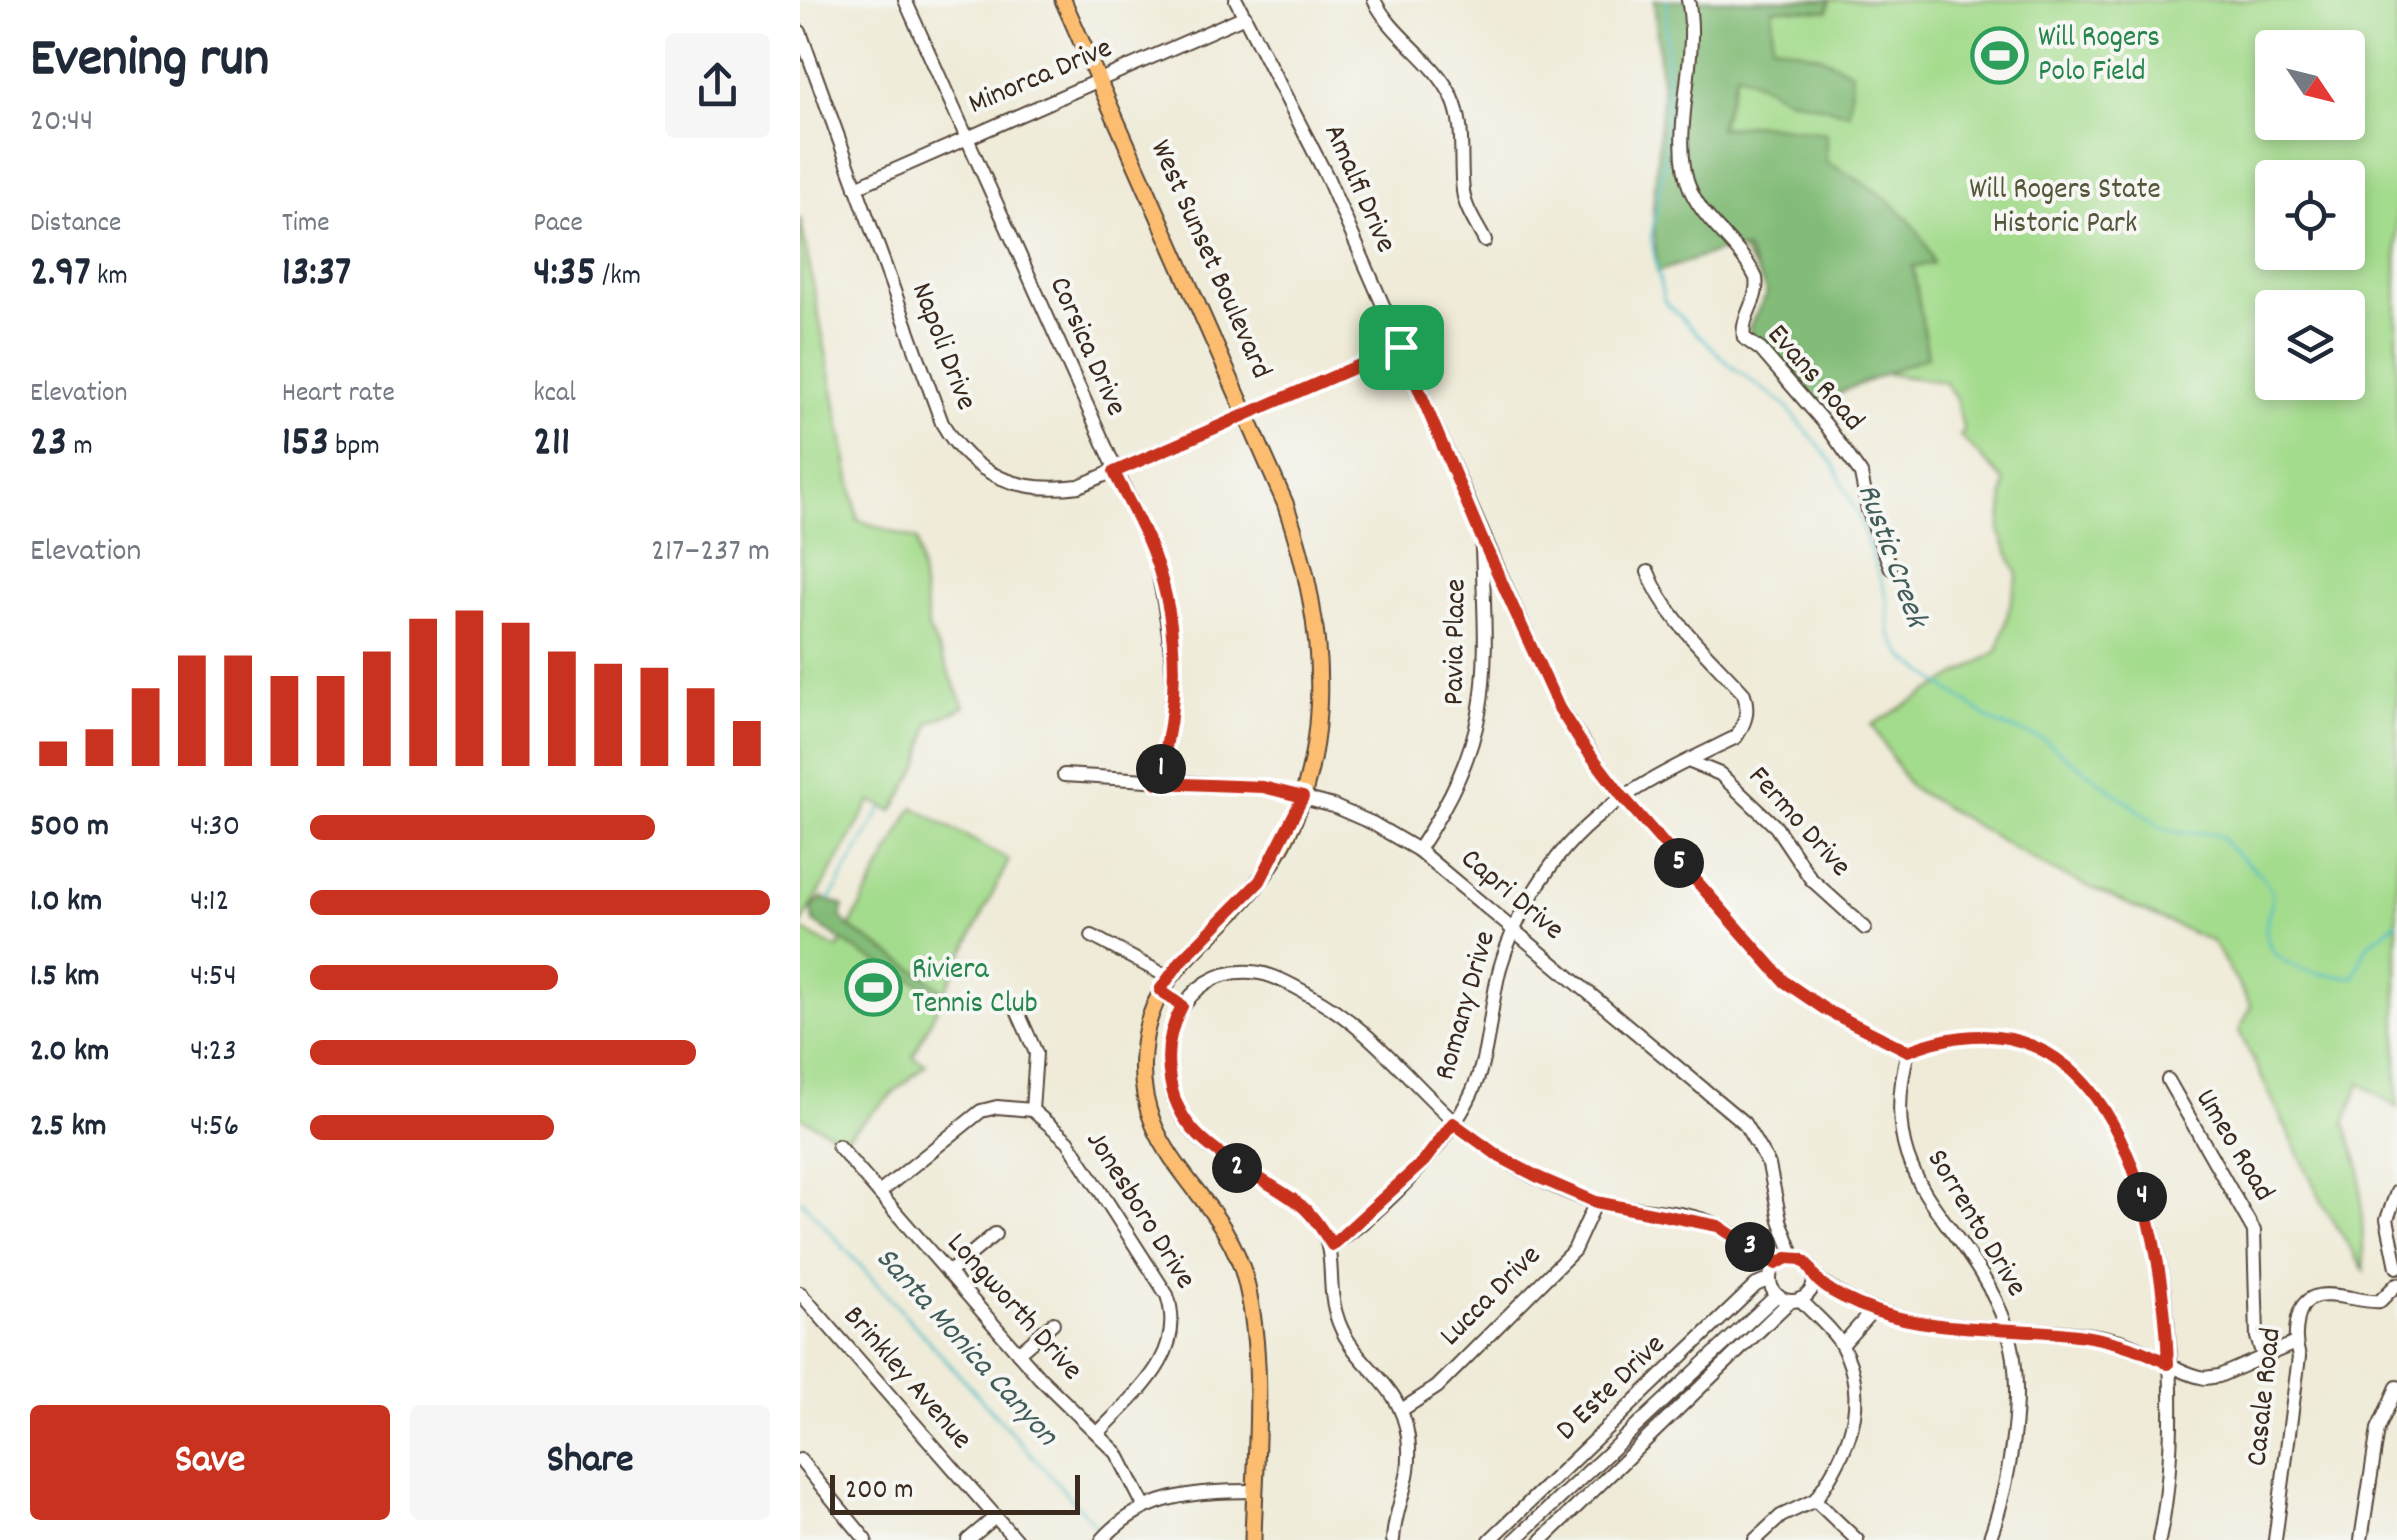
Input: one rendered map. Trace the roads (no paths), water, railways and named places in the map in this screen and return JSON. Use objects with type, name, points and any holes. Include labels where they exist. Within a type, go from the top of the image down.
[{"type":"main road","name":"West Sunset Boulevard","points":[[1063,0],[1249,415],[1298,542],[1314,611],[1320,699],[1314,754],[1303,797],[1260,881],[1164,984],[1150,1016],[1143,1078],[1156,1133],[1174,1168],[1220,1224],[1246,1280],[1254,1336],[1253,1540]]},
{"type":"street","name":"Corsica Drive","points":[[905,0],[1155,557],[1168,614],[1175,700],[1171,736],[1157,783]]},
{"type":"street","name":"Amalfi Drive","points":[[1236,0],[1328,177],[1482,539],[1559,708],[1622,796],[1794,990],[1908,1051]]},
{"type":"street","points":[[1374,0],[1396,33],[1443,80],[1455,103],[1462,135],[1462,188],[1485,241]]},
{"type":"street","name":"Evans Road","points":[[1688,0],[1692,47],[1684,140],[1690,189],[1756,278],[1758,290],[1742,330],[1744,338],[1760,350],[1826,426],[1860,474],[1868,510],[1891,568]]},
{"type":"street","name":"Minorca Drive","points":[[856,187],[1245,16]]},
{"type":"street","name":"Napoli Drive","points":[[800,32],[942,423],[966,457],[994,476],[1033,489],[1079,486],[1401,347]]},
{"type":"street","name":"Pavia Place","points":[[1418,850],[1460,782],[1480,725],[1482,539]]},
{"type":"street","name":"Romany Drive","points":[[1332,1245],[1424,1161],[1453,1123],[1475,1084],[1500,970],[1514,930],[1551,866],[1622,796],[1736,737],[1746,718],[1744,694],[1656,590],[1648,572]]},
{"type":"street","points":[[1484,607],[1510,600]]},
{"type":"street","name":"Fermo Drive","points":[[1688,760],[1720,774],[1776,827],[1811,879],[1864,928]]},
{"type":"street","name":"Capri Drive","points":[[1064,775],[1263,787],[1350,813],[1418,850],[1744,1123],[1770,1165],[1780,1220],[1794,1257]]},
{"type":"street","points":[[1092,936],[1164,984],[1179,1011]]},
{"type":"street","points":[[1392,1540],[1410,1469],[1403,1409],[1340,1326],[1332,1300],[1332,1245],[1301,1205],[1239,1170],[1184,1122],[1170,1084],[1167,1060],[1179,1011],[1192,993],[1230,972],[1255,972],[1285,982],[1359,1027],[1453,1123],[1500,1157],[1596,1202],[1718,1226],[1776,1264]]},
{"type":"street","points":[[878,1193],[981,1111],[997,1107],[1032,1110],[1036,1053],[1016,1008]]},
{"type":"street","points":[[1150,1016],[1179,1011]]},
{"type":"street","points":[[1908,1051],[1954,1038],[2007,1040],[2045,1051],[2092,1089],[2112,1118],[2137,1178],[2161,1270],[2170,1480],[2159,1540]]},
{"type":"street","name":"Sorrento Drive","points":[[1908,1051],[1897,1112],[1904,1155],[1924,1193],[1964,1246],[2007,1328],[2013,1366],[2012,1437],[1989,1540]]},
{"type":"street","name":"Umeo Road","points":[[2168,1080],[2254,1231],[2258,1337],[2263,1356]]},
{"type":"street","name":"Jonesboro Drive","points":[[1032,1110],[1068,1141],[1167,1295],[1172,1311],[1174,1330],[1160,1366],[1098,1433]]},
{"type":"street","name":"Longworth Drive","points":[[838,1146],[1018,1353],[1098,1433],[1126,1466],[1144,1506]]},
{"type":"street","points":[[2397,1192],[2388,1219],[2397,1266]]},
{"type":"street","name":"Lucca Drive","points":[[1403,1409],[1437,1387],[1574,1250],[1596,1202]]},
{"type":"street","points":[[948,1273],[995,1234]]},
{"type":"street","points":[[1755,1540],[1781,1516],[1815,1500],[1852,1435],[1856,1406],[1842,1345],[1770,1279],[1776,1264],[1794,1257],[1807,1263],[1814,1276],[1873,1310],[1919,1322],[2116,1340],[2205,1378],[2219,1376],[2295,1342]]},
{"type":"street","name":"D Este Drive","points":[[1515,1540],[1789,1298],[1811,1290],[1814,1276]]},
{"type":"street","name":"D Este Drive","points":[[1490,1540],[1756,1285],[1770,1279]]},
{"type":"street","name":"Casale Road","points":[[2275,1540],[2299,1357],[2295,1342],[2299,1313],[2313,1296],[2329,1293],[2368,1302],[2390,1294],[2397,1284]]},
{"type":"street","name":"Brinkley Avenue","points":[[800,1293],[1016,1540]]},
{"type":"street","name":"D Este Drive","points":[[1542,1540],[1789,1298]]},
{"type":"street","points":[[1842,1345],[1873,1310]]},
{"type":"street","points":[[1018,1353],[1054,1322]]},
{"type":"street","points":[[2362,1540],[2378,1429],[2397,1386]]},
{"type":"street","points":[[800,1460],[866,1540]]},
{"type":"street","points":[[1102,1540],[1144,1506],[1191,1493],[1254,1491]]},
{"type":"street","points":[[1815,1500],[1857,1540]]},
{"type":"street","points":[[968,1540],[994,1518]]},
{"type":"waterway","name":"Rustic Creek","points":[[1667,0],[1666,150],[1651,239],[1664,301],[1731,366],[1784,404],[1833,463],[1858,515],[1887,597],[1890,634],[1905,658],[1995,723],[2043,739],[2161,827],[2221,837],[2260,874],[2270,889],[2267,936],[2272,949],[2294,966],[2354,977],[2367,945],[2397,922]]},
{"type":"waterway","points":[[830,900],[882,808]]},
{"type":"waterway","name":"Santa Monica Canyon","points":[[800,1199],[1097,1527]]},
{"type":"place","name":"Will Rogers Polo Field","points":[[1999,56]]},
{"type":"place","name":"Riviera Tennis Club","points":[[873,988]]},
{"type":"park label","name":"Will Rogers State Historic Park","points":[[2065,208]]}]
